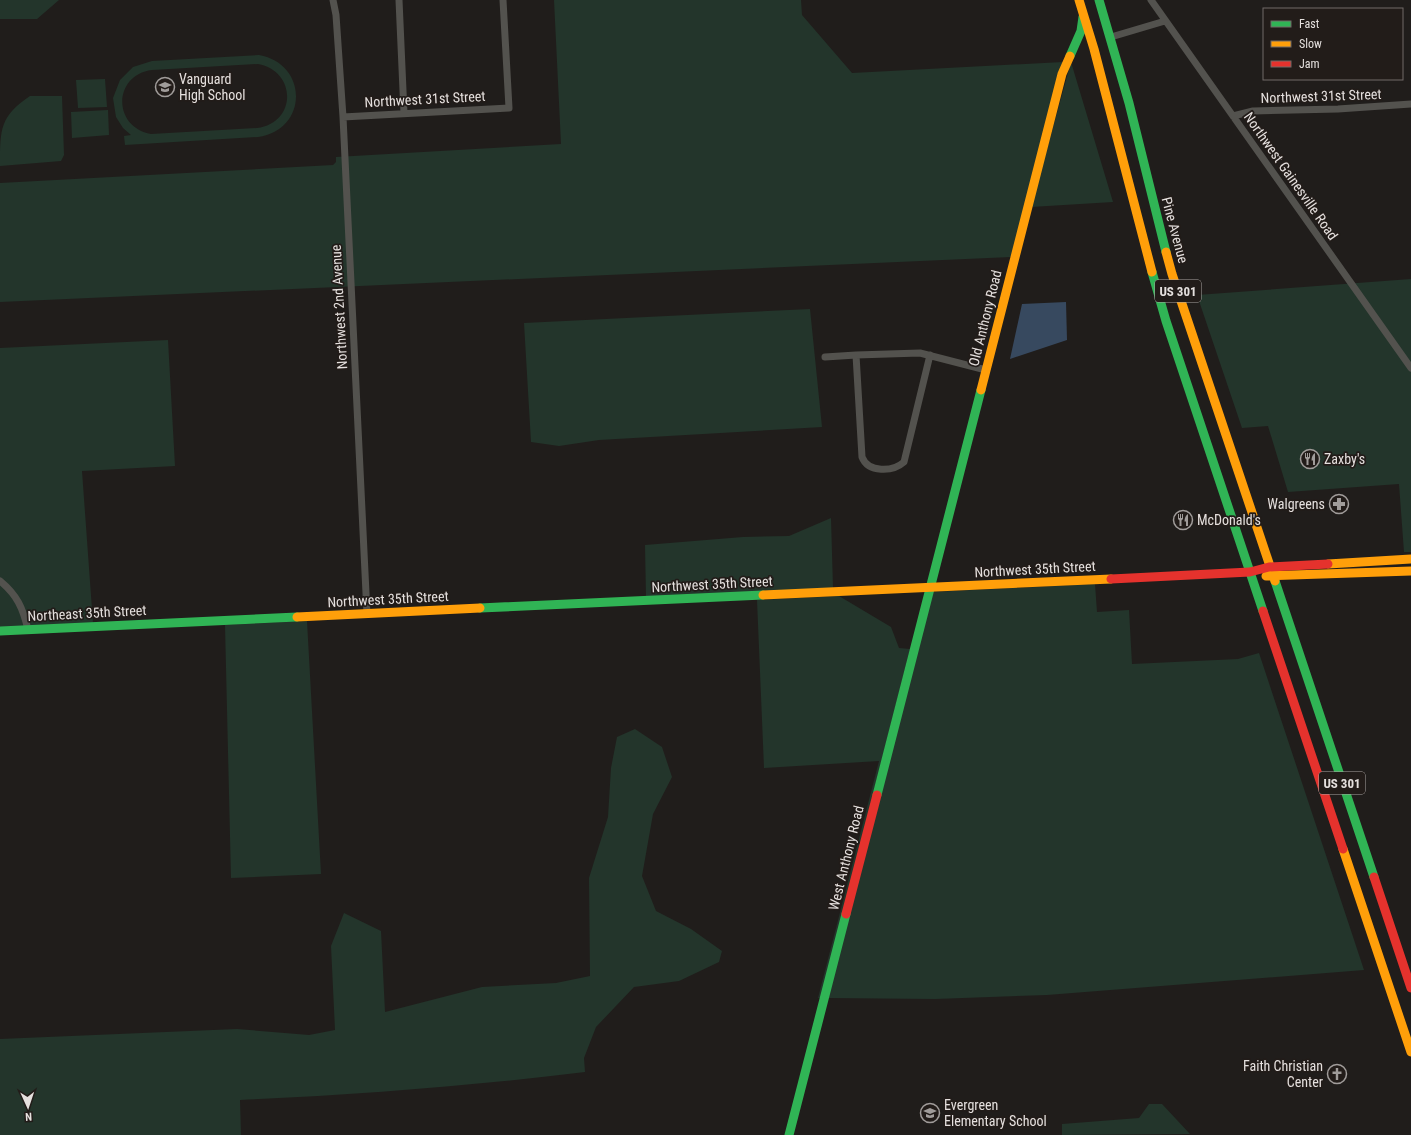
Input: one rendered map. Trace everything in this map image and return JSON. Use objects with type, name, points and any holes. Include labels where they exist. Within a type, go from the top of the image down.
[{"type":"main road","name":"US 301","points":[[1079,0],[1094,49],[1134,207],[1174,323],[1250,572],[1359,865],[1411,988]]},
{"type":"main road","name":"Pine Avenue","points":[[1099,0],[1111,37],[1172,274],[1272,577]]},
{"type":"main road","points":[[1083,13],[1094,29],[1103,36],[1111,37]]},
{"type":"main road","name":"Old Anthony Road","points":[[930,588],[1062,74],[1081,31],[1083,13]]},
{"type":"main road","points":[[1070,56],[1080,48],[1094,49]]},
{"type":"main road","points":[[1174,323],[1184,329],[1198,353]]},
{"type":"main road","name":"Northwest 35th Street","points":[[175,623],[1250,572],[1269,567],[1411,559]]},
{"type":"main road","name":"Northwest 35th Street","points":[[1250,572],[1272,577],[1411,571]]},
{"type":"main road","name":"US 301","points":[[1272,577],[1359,865],[1411,1052]]},
{"type":"main road","name":"West Anthony Road","points":[[790,1135],[930,588]]},
{"type":"main road","name":"Northeast 35th Street","points":[[0,631],[175,623]]},
{"type":"street","name":"Northwest 2nd Avenue","points":[[333,0],[336,15],[343,117],[367,614]]},
{"type":"street","points":[[399,0],[404,113]]},
{"type":"street","name":"Northwest 31st Street","points":[[343,117],[509,108],[503,0]]},
{"type":"street","name":"Northwest Gainesville Road","points":[[1151,0],[1411,368]]},
{"type":"street","points":[[1111,37],[1165,21]]},
{"type":"street","name":"Northwest 31st Street","points":[[1233,116],[1253,111],[1309,110],[1411,104]]},
{"type":"street","points":[[825,357],[910,352],[930,355],[986,370]]},
{"type":"street","points":[[856,355],[862,457],[865,464],[874,469],[893,468],[904,462],[930,355]]},
{"type":"street","points":[[0,581],[9,589],[24,610],[28,630]]},
{"type":"green space","points":[[0,0],[59,0],[37,19],[0,19]]},
{"type":"green space","points":[[554,0],[801,0],[802,15],[852,73],[1063,62],[1011,257],[0,302],[0,183],[333,165],[336,162],[336,157],[561,144]]},
{"type":"green space","points":[[259,55],[275,61],[287,71],[294,83],[296,97],[293,110],[286,122],[274,132],[258,137],[125,145],[124,136],[131,135],[123,128],[116,117],[113,98],[120,80],[133,67],[152,61]],"holes":[[[258,64],[271,69],[280,76],[285,86],[287,97],[285,107],[280,117],[270,124],[257,128],[151,134],[138,129],[129,122],[124,112],[122,101],[124,91],[130,81],[139,74],[152,70]]]},
{"type":"green space","points":[[1071,62],[1113,202],[1031,207]]},
{"type":"green space","points":[[105,79],[107,107],[78,108],[76,80]]},
{"type":"green space","points":[[30,96],[62,96],[64,155],[61,161],[0,166],[0,142],[7,117],[20,103]]},
{"type":"green space","points":[[108,110],[109,135],[72,138],[71,112]]},
{"type":"green space","points":[[1411,279],[1411,552],[1404,552],[1399,484],[1288,492],[1268,426],[1242,428],[1197,295]]},
{"type":"green space","points":[[810,309],[822,427],[599,440],[559,446],[531,442],[524,323]]},
{"type":"green space","points":[[168,340],[175,466],[82,471],[93,623],[0,627],[0,348]]},
{"type":"green space","points":[[831,518],[833,588],[646,597],[645,545],[743,537],[789,536]]},
{"type":"green space","points":[[1095,584],[1097,612],[1129,610],[1132,664],[1238,659],[1259,653],[1364,970],[1047,995],[935,999],[828,998],[932,592]]},
{"type":"green space","points":[[839,596],[891,627],[899,648],[910,649],[821,998],[818,998],[879,761],[764,768],[757,600]]},
{"type":"green space","points":[[307,621],[321,874],[231,878],[225,625]]},
{"type":"green space","points":[[635,729],[662,747],[672,777],[653,814],[642,876],[656,911],[691,929],[722,951],[719,962],[679,981],[634,987],[596,1027],[584,1058],[585,1072],[499,1082],[240,1100],[241,1135],[0,1135],[0,1039],[237,1029],[309,1035],[335,1030],[331,946],[344,913],[381,931],[385,1012],[482,987],[556,983],[590,976],[589,878],[608,817],[611,768],[617,737]]},
{"type":"green space","points":[[1149,1104],[1162,1104],[1190,1134],[1062,1135],[1062,1124],[1139,1118]]},
{"type":"water","points":[[1066,302],[1067,340],[1010,359],[1022,304]]},
{"type":"traffic: fast","points":[[1099,0],[1129,103],[1166,252]]},
{"type":"traffic: fast","points":[[1070,56],[1081,31],[1083,17]]},
{"type":"traffic: fast","points":[[1152,272],[1166,321],[1263,611]]},
{"type":"traffic: fast","points":[[877,795],[981,390]]},
{"type":"traffic: fast","points":[[1275,581],[1374,877]]},
{"type":"traffic: fast","points":[[480,608],[763,595]]},
{"type":"traffic: fast","points":[[0,631],[297,617]]},
{"type":"traffic: fast","points":[[789,1135],[846,914]]},
{"type":"traffic: slow","points":[[1079,0],[1094,49],[1152,272]]},
{"type":"traffic: slow","points":[[981,390],[1062,74],[1070,56]]},
{"type":"traffic: slow","points":[[1166,252],[1172,274],[1275,581]]},
{"type":"traffic: slow","points":[[1328,564],[1411,559]]},
{"type":"traffic: slow","points":[[1266,576],[1411,571]]},
{"type":"traffic: slow","points":[[763,595],[1111,579]]},
{"type":"traffic: slow","points":[[297,617],[480,608]]},
{"type":"traffic: slow","points":[[1343,849],[1411,1052]]},
{"type":"traffic: jam","points":[[1111,579],[1250,572],[1269,567],[1328,564]]},
{"type":"traffic: jam","points":[[1263,611],[1343,849]]},
{"type":"traffic: jam","points":[[846,914],[877,795]]},
{"type":"traffic: jam","points":[[1374,877],[1411,988]]},
{"type":"place","name":"Vanguard High School","points":[[165,87]]},
{"type":"place","name":"Zaxby's","points":[[1310,459]]},
{"type":"place","name":"Walgreens","points":[[1339,504]]},
{"type":"place","name":"McDonald's","points":[[1183,520]]},
{"type":"place","name":"Faith Christian Center","points":[[1337,1074]]},
{"type":"place","name":"Evergreen Elementary School","points":[[930,1113]]}]
